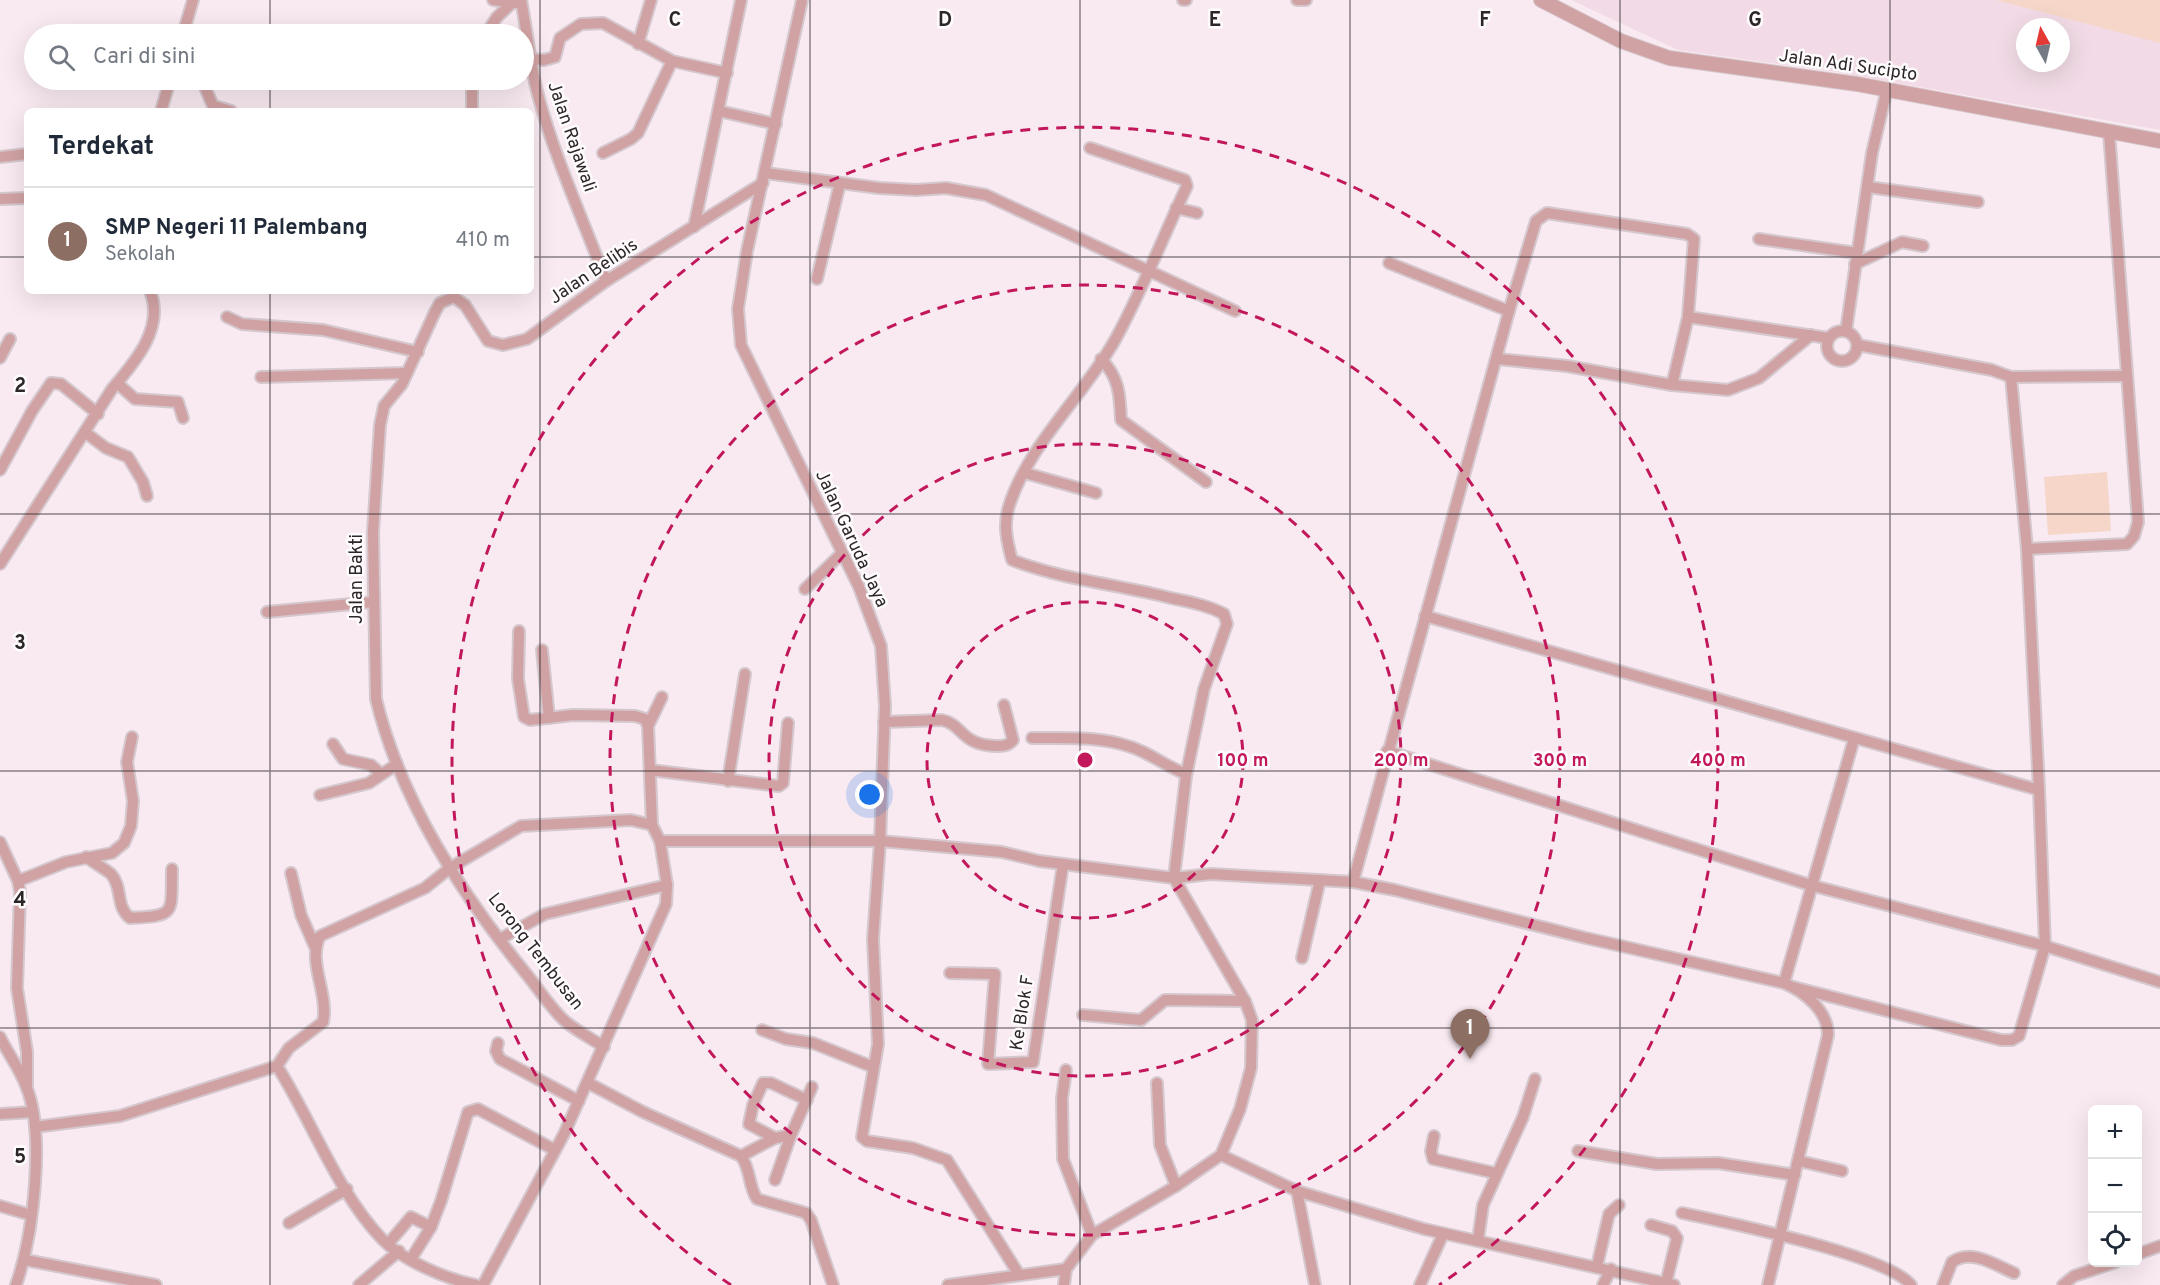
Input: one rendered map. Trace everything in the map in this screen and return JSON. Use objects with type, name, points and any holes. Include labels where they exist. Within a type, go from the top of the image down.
[{"type":"street","points":[[186,24],[194,0]]},
{"type":"street","points":[[494,0],[518,2]]},
{"type":"street","points":[[638,44],[651,0]]},
{"type":"street","points":[[694,227],[741,0]]},
{"type":"street","name":"Jalan Garuda Jaya","points":[[802,0],[747,251],[738,309],[741,345],[859,587],[880,646],[884,722],[880,841],[873,939],[878,1044],[862,1128],[863,1139],[913,1148],[946,1160],[1018,1274]]},
{"type":"street","points":[[1297,0],[1306,0]]},
{"type":"street","name":"Jalan Adi Sucipto","points":[[1541,0],[1621,41],[1669,58],[1887,89],[2160,141]]},
{"type":"street","points":[[492,24],[497,17],[518,2]]},
{"type":"street","name":"Jalan Rajawali","points":[[518,2],[524,24]]},
{"type":"street","points":[[534,58],[544,60],[555,57],[560,38],[581,24],[603,24],[672,61],[727,73]]},
{"type":"street","points":[[603,153],[631,140],[638,134],[672,61]]},
{"type":"street","name":"Jalan Rajawali","points":[[534,70],[538,95],[565,182],[582,216],[606,281]]},
{"type":"street","points":[[1846,331],[1872,153],[1887,89]]},
{"type":"street","points":[[162,108],[167,90]]},
{"type":"street","points":[[206,90],[214,108]]},
{"type":"street","points":[[472,90],[472,108]]},
{"type":"street","points":[[719,111],[776,124]]},
{"type":"street","points":[[2027,549],[2127,544],[2134,536],[2138,522],[2109,132]]},
{"type":"street","points":[[1066,1284],[1066,1269],[1092,1235],[1176,1186],[1221,1155],[1240,1109],[1251,1068],[1252,1020],[1245,1001],[1174,878],[1186,774],[1204,689],[1227,624],[1224,614],[1211,608],[1151,593],[1044,572],[1012,560],[1006,537],[1008,506],[1025,472],[1064,410],[1114,341],[1187,186],[1185,180],[1090,148]]},
{"type":"street","points":[[0,157],[24,154]]},
{"type":"street","points":[[764,178],[916,190],[946,188],[986,195],[1235,311]]},
{"type":"street","name":"Jalan Belibis","points":[[454,294],[465,305],[488,341],[503,345],[527,339],[606,281],[694,227],[764,178]]},
{"type":"street","points":[[817,279],[840,183]]},
{"type":"street","points":[[1868,188],[1978,202]]},
{"type":"street","points":[[0,199],[24,198]]},
{"type":"street","points":[[1176,208],[1197,213]]},
{"type":"street","points":[[1353,882],[1387,751],[1536,221],[1547,213],[1687,234],[1694,239],[1688,317],[1672,385]]},
{"type":"street","points":[[1760,239],[1856,259],[1902,242],[1923,246]]},
{"type":"street","points":[[1389,263],[1509,312]]},
{"type":"street","points":[[0,564],[117,383],[134,363],[153,327],[155,312],[151,294]]},
{"type":"street","name":"Jalan Bakti","points":[[450,868],[415,807],[397,764],[376,699],[373,532],[380,425],[384,406],[407,373],[440,303],[454,294]]},
{"type":"street","points":[[227,317],[242,324],[323,330],[418,352]]},
{"type":"street","points":[[1688,317],[1828,338]]},
{"type":"street","points":[[1846,331],[1854,336],[1858,345],[1856,355],[1848,361],[1839,362],[1830,357],[1826,348],[1828,338],[1836,332],[1846,331]]},
{"type":"street","points":[[1498,359],[1567,366],[1672,385],[1728,390],[1759,378],[1811,335]]},
{"type":"street","points":[[0,358],[10,339]]},
{"type":"street","points":[[1858,345],[1992,370],[2011,377],[2126,376]]},
{"type":"street","points":[[1101,359],[1114,372],[1119,392],[1121,420],[1206,482]]},
{"type":"street","points":[[261,377],[407,373]]},
{"type":"street","points":[[660,841],[880,841],[1002,852],[1063,864],[1174,878],[1211,874],[1353,882],[1395,890],[1788,985],[2008,1041],[2019,1036],[2045,946],[2027,549],[2011,377]]},
{"type":"street","points":[[0,470],[32,411],[51,383],[61,384],[98,414]]},
{"type":"street","points":[[117,383],[135,399],[178,402],[183,418]]},
{"type":"street","points":[[86,433],[106,448],[128,457],[143,482],[147,496]]},
{"type":"street","points":[[1025,472],[1096,493]]},
{"type":"street","points":[[805,589],[843,553]]},
{"type":"street","points":[[267,612],[373,602]]},
{"type":"street","points":[[1425,616],[1639,674],[1854,739],[2039,790]]},
{"type":"street","points":[[483,1285],[588,1083],[666,904],[667,885],[660,841],[652,825],[648,726],[645,719],[635,716],[573,715],[530,720],[524,717],[517,654],[519,631]]},
{"type":"street","points":[[542,650],[549,718]]},
{"type":"street","points":[[728,781],[745,674]]},
{"type":"street","points":[[648,726],[662,697]]},
{"type":"street","points":[[884,722],[942,720],[950,722],[970,741],[983,746],[1004,746],[1013,740],[1004,705]]},
{"type":"street","points":[[650,770],[774,787],[783,783],[788,723]]},
{"type":"street","points":[[18,880],[66,862],[112,853],[124,843],[131,826],[133,801],[127,762],[132,737]]},
{"type":"street","points":[[1032,738],[1100,739],[1133,747],[1173,770],[1186,774]]},
{"type":"street","points":[[1788,985],[1810,885],[1854,739]]},
{"type":"street","points":[[333,744],[343,759],[371,765],[381,774]]},
{"type":"street","points":[[1387,751],[1810,885],[2045,946],[2160,982]]},
{"type":"street","points":[[320,795],[369,783],[397,764]]},
{"type":"street","points":[[315,947],[320,936],[425,888],[450,868],[521,826],[631,820],[652,825]]},
{"type":"street","points":[[0,842],[18,880],[21,919],[17,988],[27,1052],[27,1087],[36,1127],[31,1215],[25,1260],[16,1285]]},
{"type":"street","points":[[86,857],[112,875],[117,885],[123,913],[130,918],[161,917],[168,914],[171,907],[172,869]]},
{"type":"street","name":"Ke Blok F","points":[[950,973],[995,974],[988,1064],[1033,1062],[1063,864]]},
{"type":"street","name":"Lorong Tembusan","points":[[450,868],[500,939],[565,1021],[604,1047]]},
{"type":"street","points":[[36,1127],[120,1116],[277,1066],[289,1048],[323,1022],[325,1011],[315,947],[301,915],[291,873]]},
{"type":"street","points":[[1302,958],[1320,880]]},
{"type":"street","points":[[500,939],[544,914],[667,885]]},
{"type":"street","points":[[1768,1285],[1828,1025],[1823,1013],[1788,985]]},
{"type":"street","points":[[1083,1015],[1141,1020],[1165,1000],[1245,1001]]},
{"type":"street","points":[[762,1030],[786,1039],[813,1043],[873,1067]]},
{"type":"street","points":[[0,1037],[4,1055],[27,1087]]},
{"type":"street","points":[[498,1044],[496,1051],[500,1059],[579,1101]]},
{"type":"street","points":[[277,1066],[346,1189],[388,1244],[427,1269],[476,1285]]},
{"type":"street","points":[[1066,1070],[1062,1098],[1063,1159],[1092,1235]]},
{"type":"street","points":[[1478,1240],[1483,1205],[1523,1117],[1535,1079]]},
{"type":"street","points":[[588,1083],[643,1113],[741,1156],[746,1163],[752,1189],[757,1199],[799,1209],[811,1220],[833,1285]]},
{"type":"street","points":[[775,1138],[749,1124],[753,1105],[763,1083],[771,1083],[807,1101]]},
{"type":"street","points":[[1157,1083],[1160,1145],[1176,1186]]},
{"type":"street","points":[[775,1180],[812,1087]]},
{"type":"street","points":[[411,1259],[431,1227],[452,1173],[468,1112],[478,1108],[555,1150]]},
{"type":"street","points":[[0,1114],[33,1112]]},
{"type":"street","points":[[741,1156],[775,1138],[791,1135]]},
{"type":"street","points":[[1434,1136],[1431,1151],[1433,1159],[1496,1173]]},
{"type":"street","points":[[1578,1151],[1657,1164],[1718,1163],[1795,1175]]},
{"type":"street","points":[[1221,1155],[1297,1191],[1443,1234],[1611,1269],[1670,1284],[1677,1238],[1672,1231],[1651,1226]]},
{"type":"street","points":[[1798,1161],[1842,1171]]},
{"type":"street","points":[[289,1223],[346,1189]]},
{"type":"street","points":[[1297,1191],[1315,1285]]},
{"type":"street","points":[[1597,1266],[1610,1214],[1619,1205]]},
{"type":"street","points":[[0,1206],[31,1215]]},
{"type":"street","points":[[1682,1213],[1780,1236],[1868,1261],[1905,1278],[1911,1285]]},
{"type":"street","points":[[388,1244],[411,1217],[431,1227]]},
{"type":"street","points":[[1420,1285],[1443,1234]]},
{"type":"street","points":[[2142,1252],[2160,1245]]},
{"type":"street","points":[[359,1285],[399,1251]]},
{"type":"street","points":[[1943,1285],[1952,1262],[1964,1256],[1977,1257],[2014,1273]]},
{"type":"street","points":[[25,1260],[156,1285]]},
{"type":"street","points":[[2064,1285],[2074,1276],[2103,1267]]},
{"type":"street","points":[[948,1285],[1066,1269]]},
{"type":"street","points":[[1603,1285],[1611,1269]]},
{"type":"shaded area","points":[[1571,0],[2160,0],[2160,130],[1836,72],[1678,50]]},
{"type":"shaded area","points":[[1996,0],[2160,0],[2160,43],[2070,18]]},
{"type":"shaded area","points":[[2107,472],[2111,531],[2048,535],[2044,477]]},
{"type":"place","name":"SMP Negeri 11 Palembang","points":[[1470,1059]]}]
